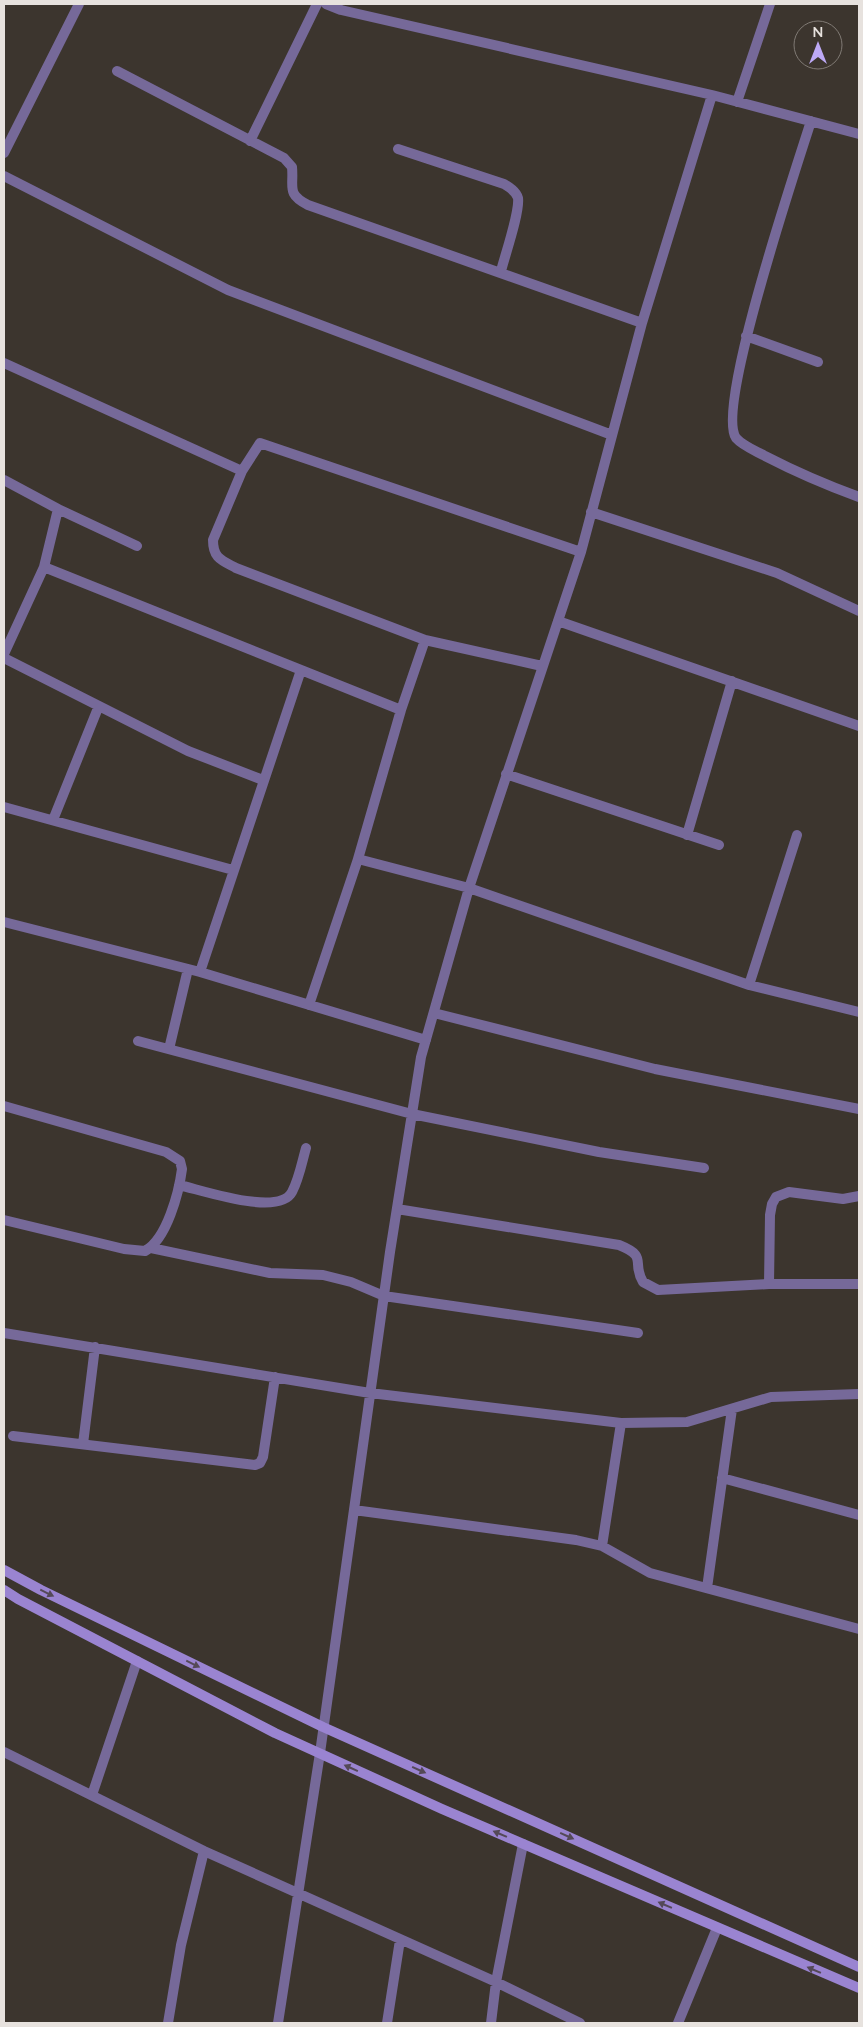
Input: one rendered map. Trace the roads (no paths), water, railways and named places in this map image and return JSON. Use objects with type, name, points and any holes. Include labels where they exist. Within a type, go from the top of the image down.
[{"type":"main road","points":[[4,1570],[49,1594],[323,1727],[859,1967]]},
{"type":"main road","points":[[4,1590],[275,1733],[320,1754],[523,1844],[859,1988]]},
{"type":"street","points":[[4,154],[79,4]]},
{"type":"street","points":[[250,141],[317,4]]},
{"type":"street","points":[[737,102],[770,4]]},
{"type":"street","points":[[332,5],[737,102],[859,134]]},
{"type":"street","points":[[116,71],[290,162],[293,174],[292,188],[298,199],[642,322]]},
{"type":"street","points":[[278,2023],[320,1754],[397,1209],[426,1040],[469,888],[581,552],[642,322],[712,96]]},
{"type":"street","points":[[811,121],[746,336],[733,418],[737,438],[746,446],[810,479],[859,497]]},
{"type":"street","points":[[398,150],[504,184],[518,196],[518,208],[501,271]]},
{"type":"street","points":[[4,176],[228,290],[612,435]]},
{"type":"street","points":[[746,336],[818,362]]},
{"type":"street","points":[[4,363],[242,471]]},
{"type":"street","points":[[542,666],[426,640],[236,568],[218,559],[213,552],[213,540],[242,471],[260,443],[581,552]]},
{"type":"street","points":[[4,480],[58,509],[137,546]]},
{"type":"street","points":[[4,654],[44,567],[58,509]]},
{"type":"street","points":[[592,512],[777,573],[859,612]]},
{"type":"street","points":[[44,567],[400,710]]},
{"type":"street","points":[[558,620],[859,726]]},
{"type":"street","points":[[309,1005],[358,858],[400,710],[426,640]]},
{"type":"street","points":[[4,658],[98,708],[188,751],[263,780]]},
{"type":"street","points":[[200,972],[301,670]]},
{"type":"street","points":[[687,835],[732,682]]},
{"type":"street","points":[[52,820],[98,708]]},
{"type":"street","points":[[506,774],[719,846]]},
{"type":"street","points":[[4,806],[233,870]]},
{"type":"street","points":[[749,985],[797,835]]},
{"type":"street","points":[[358,858],[469,888],[749,985],[859,1011]]},
{"type":"street","points":[[4,922],[200,972],[426,1040]]},
{"type":"street","points":[[168,1049],[188,969]]},
{"type":"street","points":[[434,1013],[655,1069],[859,1109]]},
{"type":"street","points":[[138,1041],[412,1114],[599,1152],[704,1168]]},
{"type":"street","points":[[4,1106],[166,1152],[180,1161],[182,1169],[179,1185],[164,1229],[151,1248],[145,1251],[124,1249],[4,1220]]},
{"type":"street","points":[[179,1185],[259,1203],[278,1203],[286,1200],[292,1192],[306,1148]]},
{"type":"street","points":[[769,1284],[770,1215],[772,1204],[776,1197],[789,1192],[843,1199],[859,1196]]},
{"type":"street","points":[[397,1209],[619,1245],[636,1254],[639,1259],[639,1273],[642,1282],[658,1290],[769,1284],[859,1284]]},
{"type":"street","points":[[151,1248],[270,1273],[323,1275],[351,1282],[384,1296],[638,1333]]},
{"type":"street","points":[[4,1332],[370,1393],[621,1423],[687,1422],[771,1397],[859,1394]]},
{"type":"street","points":[[83,1444],[95,1347]]},
{"type":"street","points":[[14,1436],[247,1466],[255,1465],[260,1463],[263,1457],[275,1377]]},
{"type":"street","points":[[707,1588],[732,1409]]},
{"type":"street","points":[[602,1546],[621,1423]]},
{"type":"street","points":[[722,1478],[859,1515]]},
{"type":"street","points":[[354,1510],[576,1540],[602,1546],[650,1573],[859,1629]]},
{"type":"street","points":[[92,1795],[137,1661]]},
{"type":"street","points":[[4,1752],[204,1851],[496,1982],[580,2023]]},
{"type":"street","points":[[491,2023],[496,1982],[523,1844]]},
{"type":"street","points":[[168,2023],[181,1945],[204,1851]]},
{"type":"street","points":[[678,2023],[717,1928]]},
{"type":"street","points":[[387,2023],[400,1940]]}]
